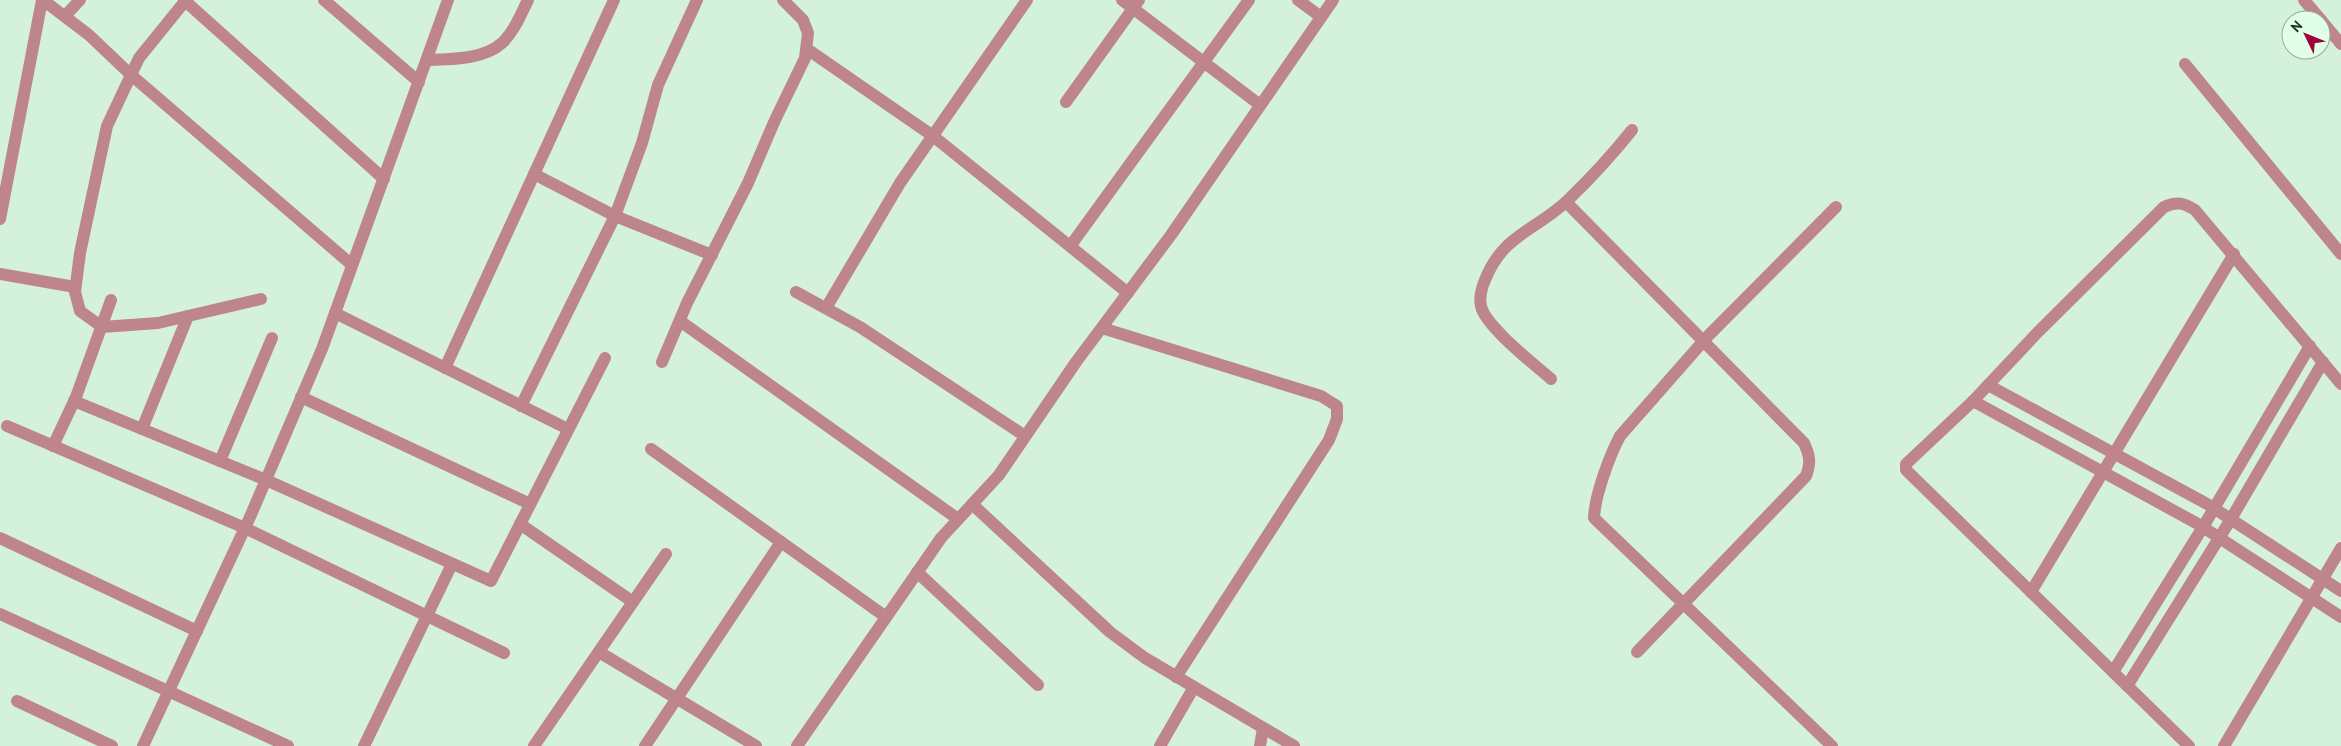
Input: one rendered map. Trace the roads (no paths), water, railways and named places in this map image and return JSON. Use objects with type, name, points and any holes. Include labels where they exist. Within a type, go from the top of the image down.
[{"type":"street","points":[[0,219],[42,0],[89,35],[130,74],[352,265]]},
{"type":"street","points":[[65,16],[80,0]]},
{"type":"street","points":[[261,299],[158,323],[102,327],[80,311],[75,287],[91,197],[107,126],[139,58],[185,0],[384,178]]},
{"type":"street","points":[[324,0],[419,82]]},
{"type":"street","points":[[143,746],[245,528],[302,397],[335,312],[448,0]]},
{"type":"street","points":[[427,60],[471,58],[501,44],[515,25],[528,0]]},
{"type":"street","points":[[445,368],[614,0]]},
{"type":"street","points":[[521,406],[615,216],[642,143],[658,85],[697,0]]},
{"type":"street","points":[[662,362],[680,321],[748,183],[774,120],[806,58],[808,33],[803,20],[783,0]]},
{"type":"street","points":[[826,308],[900,183],[1028,0]]},
{"type":"street","points":[[1122,0],[1136,4],[1204,62],[1260,105]]},
{"type":"street","points":[[1071,245],[1249,0]]},
{"type":"street","points":[[1298,0],[1321,17]]},
{"type":"street","points":[[797,746],[940,538],[998,475],[1128,292],[1172,235],[1333,0]]},
{"type":"street","points":[[1066,102],[1136,4]]},
{"type":"street","points":[[2331,32],[2341,44]]},
{"type":"street","points":[[807,49],[933,136],[1128,292]]},
{"type":"street","points":[[2185,64],[2340,251]]},
{"type":"street","points":[[1551,379],[1488,321],[1481,306],[1482,289],[1492,262],[1512,241],[1566,202],[1596,173],[1632,130]]},
{"type":"street","points":[[534,174],[615,216],[712,255]]},
{"type":"street","points":[[1566,202],[1804,443],[1810,456],[1810,466],[1806,476],[1685,605],[1637,652]]},
{"type":"street","points":[[2189,746],[1906,470],[1906,464],[1973,401],[2038,332],[2164,207],[2176,202],[2186,204],[2195,210],[2234,254],[2341,384]]},
{"type":"street","points":[[1832,746],[1594,518],[1595,504],[1620,436],[1703,340],[1836,207]]},
{"type":"street","points":[[2031,592],[2234,254]]},
{"type":"street","points":[[0,274],[75,287]]},
{"type":"street","points":[[796,292],[860,327],[1025,436]]},
{"type":"street","points":[[54,446],[74,401],[111,300]]},
{"type":"street","points":[[335,312],[568,429]]},
{"type":"street","points":[[142,429],[188,316]]},
{"type":"street","points":[[680,321],[958,519]]},
{"type":"street","points":[[1102,328],[1321,396],[1337,406],[1337,419],[1328,440],[1176,677]]},
{"type":"street","points":[[220,461],[272,338]]},
{"type":"street","points":[[2113,672],[2203,527],[2310,346]]},
{"type":"street","points":[[74,401],[266,480],[492,581],[605,358]]},
{"type":"street","points":[[2127,686],[2231,520],[2323,362]]},
{"type":"street","points":[[1988,385],[2214,508],[2341,592]]},
{"type":"street","points":[[302,397],[530,504]]},
{"type":"street","points":[[1973,401],[2203,527],[2341,617]]},
{"type":"street","points":[[7,426],[245,528],[504,653]]},
{"type":"street","points":[[652,449],[886,617]]},
{"type":"street","points":[[972,504],[1110,632],[1145,658],[1294,746]]},
{"type":"street","points":[[520,524],[633,602]]},
{"type":"street","points":[[0,538],[197,631]]},
{"type":"street","points":[[645,746],[781,542]]},
{"type":"street","points":[[2224,746],[2341,548]]},
{"type":"street","points":[[534,746],[666,554]]},
{"type":"street","points":[[364,746],[452,564]]},
{"type":"street","points":[[917,572],[1038,685]]},
{"type":"street","points":[[0,614],[168,693],[288,746]]},
{"type":"street","points":[[599,652],[756,746]]},
{"type":"street","points":[[1160,746],[1194,687]]},
{"type":"street","points":[[17,701],[112,746]]},
{"type":"street","points":[[1260,746],[1264,728]]}]
